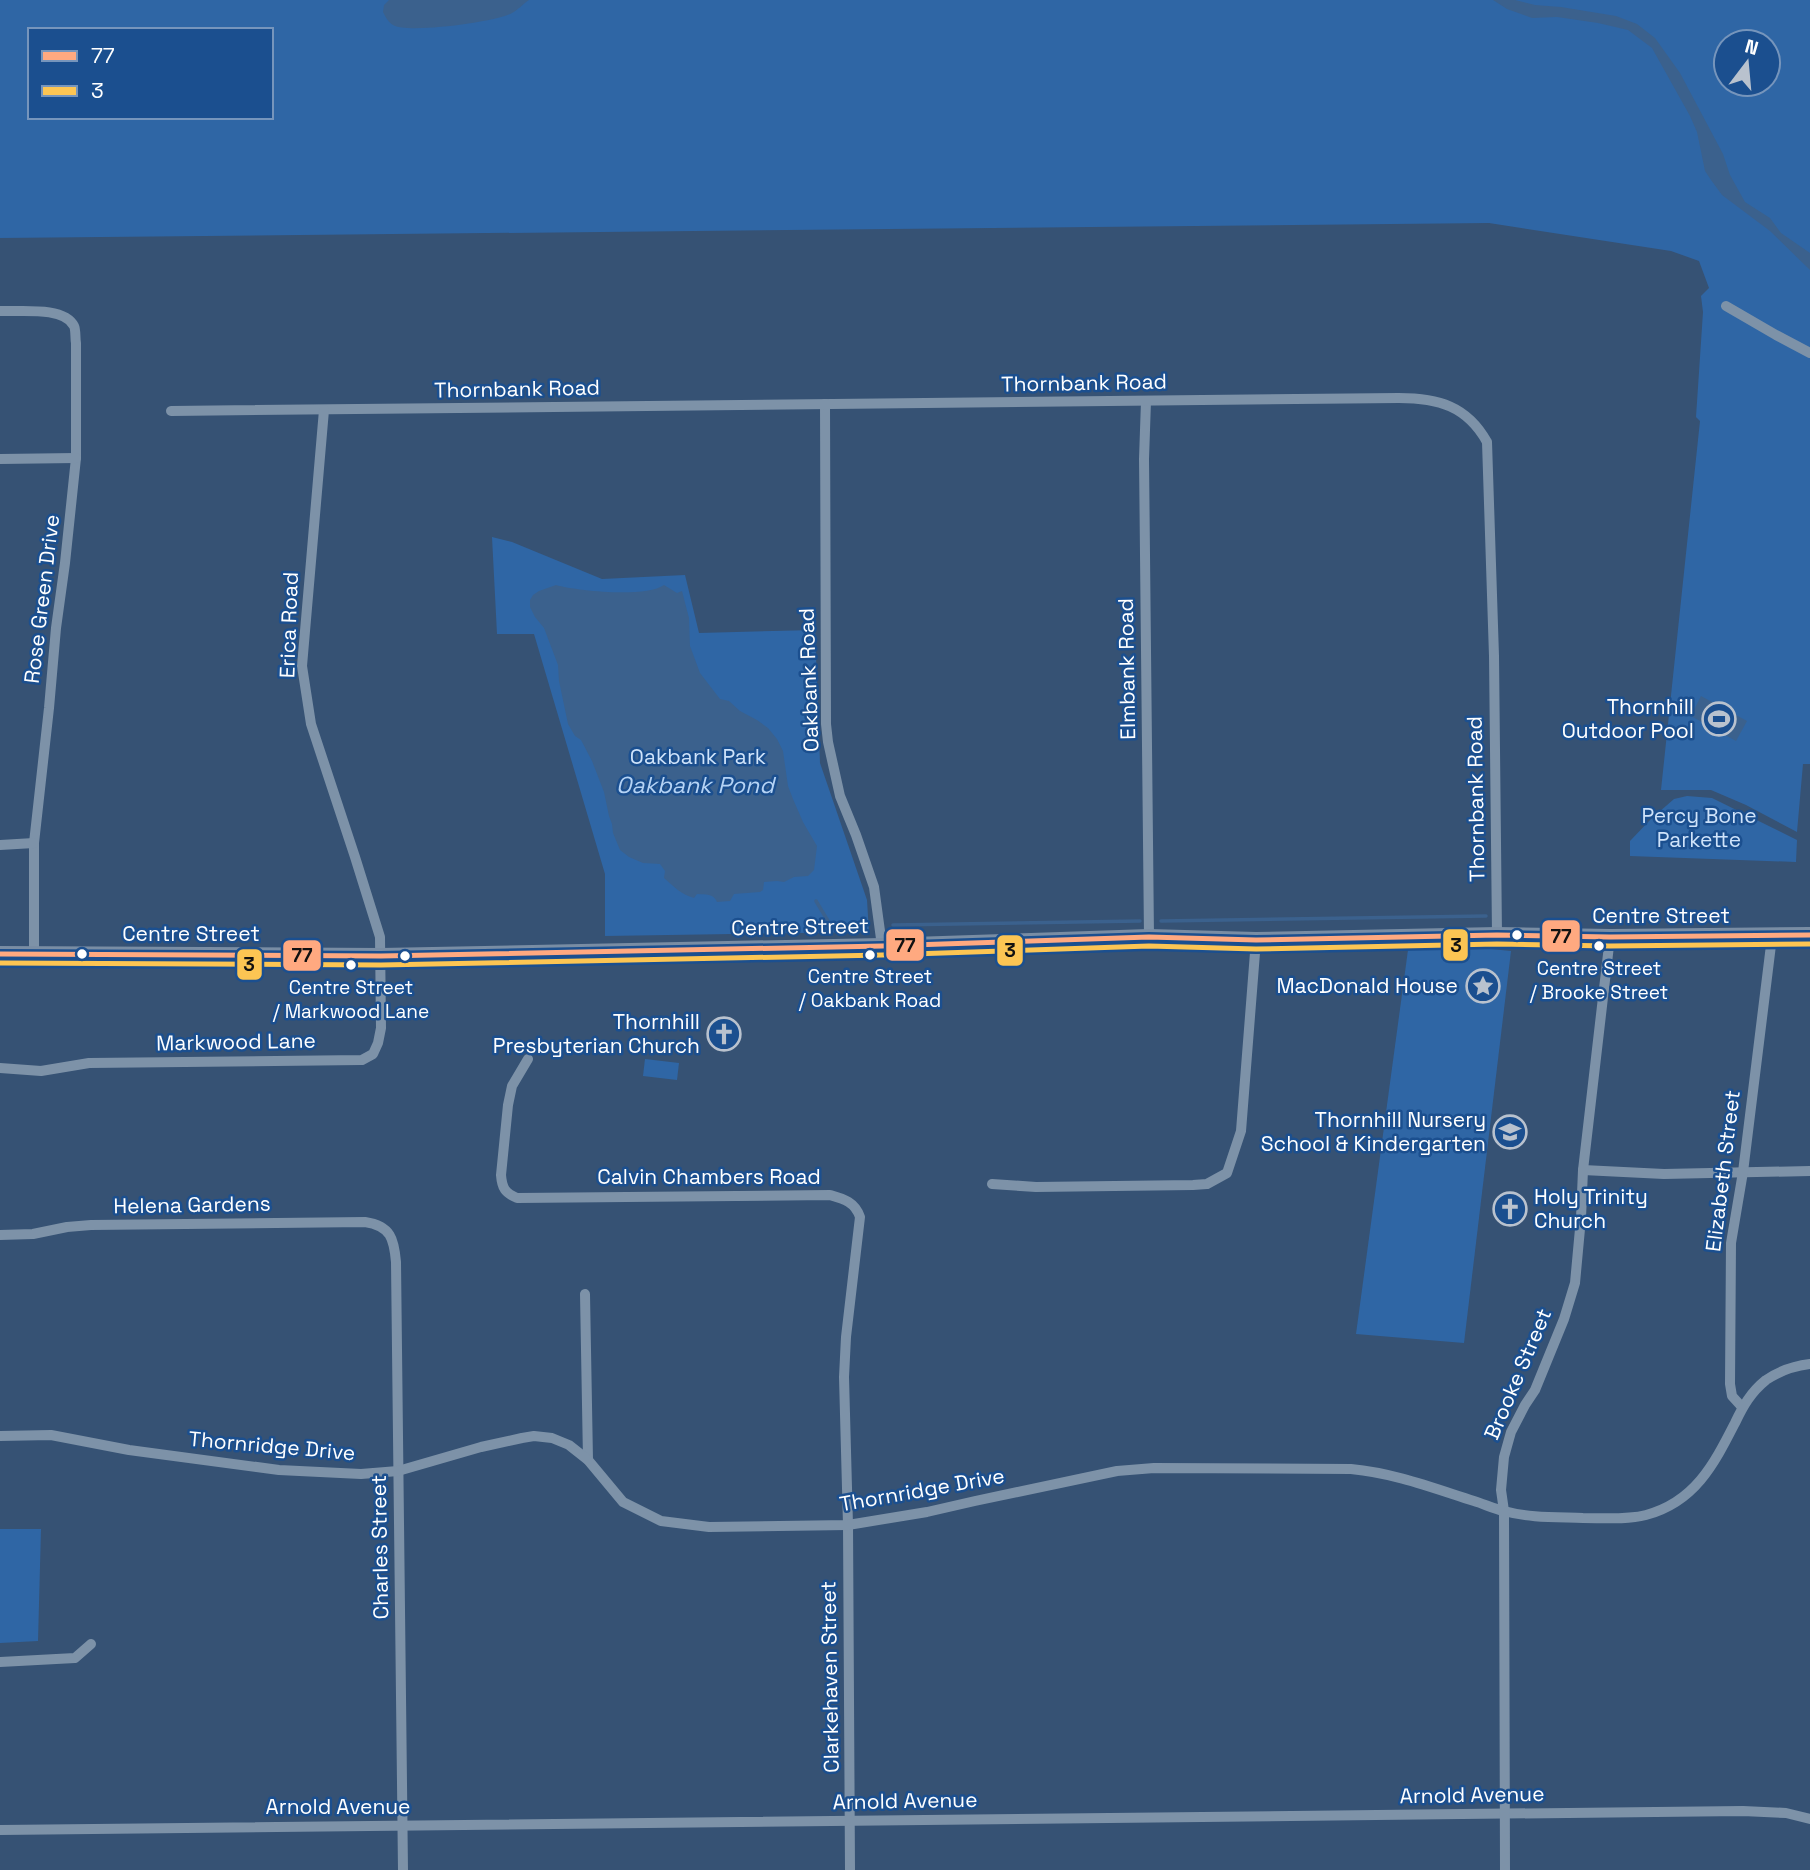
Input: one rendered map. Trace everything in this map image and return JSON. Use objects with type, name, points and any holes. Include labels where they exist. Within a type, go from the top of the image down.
[{"type":"main road","name":"Centre Street","points":[[0,954],[381,956],[882,946],[1149,937],[1256,940],[1810,935]]},
{"type":"street","points":[[1726,306],[1810,353]]},
{"type":"street","name":"Rose Green Drive","points":[[0,311],[65,316],[74,326],[76,343],[76,458],[34,844],[34,954]]},
{"type":"street","name":"Thornbank Road","points":[[171,411],[1417,398],[1439,401],[1461,411],[1487,442],[1494,656],[1497,936]]},
{"type":"street","name":"Elmbank Road","points":[[1146,401],[1144,459],[1149,937]]},
{"type":"street","name":"Oakbank Road","points":[[825,404],[826,724],[840,796],[874,887],[882,946]]},
{"type":"street","name":"Erica Road","points":[[324,410],[302,666],[311,724],[380,937],[381,956]]},
{"type":"street","points":[[0,459],[76,458]]},
{"type":"street","points":[[0,845],[34,844]]},
{"type":"street","name":"Brooke Street","points":[[1505,1870],[1504,1511],[1501,1490],[1504,1457],[1511,1432],[1535,1390],[1564,1319],[1575,1283],[1583,1170],[1610,937]]},
{"type":"street","name":"Elizabeth Street","points":[[1742,1407],[1732,1396],[1731,1242],[1743,1172],[1772,937]]},
{"type":"street","points":[[992,1184],[1036,1187],[1193,1185],[1207,1184],[1227,1173],[1241,1131],[1256,940]]},
{"type":"street","name":"Markwood Lane","points":[[0,1068],[41,1071],[89,1063],[362,1060],[373,1054],[381,1028],[381,956]]},
{"type":"street","name":"Calvin Chambers Road","points":[[528,1059],[512,1086],[508,1105],[501,1175],[506,1193],[517,1198],[830,1195],[844,1199],[857,1209],[860,1217],[844,1377],[848,1525]]},
{"type":"street","points":[[1583,1170],[1664,1174],[1810,1171]]},
{"type":"street","name":"Helena Gardens","points":[[0,1235],[33,1234],[67,1227],[138,1224],[366,1223],[377,1224],[383,1228]]},
{"type":"street","name":"Charles Street","points":[[383,1228],[394,1244],[396,1262],[403,1870]]},
{"type":"street","points":[[585,1294],[588,1460]]},
{"type":"street","name":"Thornridge Drive","points":[[0,1436],[51,1435],[128,1450],[295,1471],[361,1474],[398,1471],[497,1442],[534,1436],[552,1438],[569,1445],[588,1460],[623,1502],[661,1521],[709,1527],[848,1525],[927,1513],[975,1500],[1117,1471],[1154,1468],[1351,1469],[1405,1478],[1504,1511],[1546,1517],[1598,1518],[1646,1515],[1680,1500],[1698,1485],[1713,1464],[1752,1393],[1786,1369],[1810,1364]]},
{"type":"street","name":"Clarkehaven Street","points":[[848,1525],[850,1870]]},
{"type":"street","points":[[0,1662],[75,1658],[92,1644]]},
{"type":"street","name":"Arnold Avenue","points":[[0,1830],[1743,1811],[1786,1813],[1810,1819]]},
{"type":"green space","points":[[0,0],[1810,0],[1810,764],[1803,764],[1797,832],[1711,790],[1661,790],[1700,421],[1696,417],[1703,312],[1701,296],[1709,288],[1699,261],[1671,251],[1489,223],[0,238]]},
{"type":"green space","name":"Oakbank Park","points":[[492,537],[512,542],[602,579],[685,575],[699,633],[815,630],[820,763],[867,900],[869,932],[605,936],[605,874],[534,634],[497,634]]},
{"type":"green space","name":"Percy Bone Parkette","points":[[1687,796],[1712,798],[1797,840],[1796,862],[1630,856],[1630,841],[1674,799]]},
{"type":"green space","points":[[1408,950],[1511,951],[1464,1343],[1356,1334]]},
{"type":"green space","points":[[645,1059],[679,1063],[677,1080],[643,1076]]},
{"type":"green space","points":[[0,1529],[41,1529],[38,1641],[0,1643]]},
{"type":"water","points":[[389,0],[529,0],[514,12],[489,20],[415,28],[393,25],[390,22],[383,12],[384,5]]},
{"type":"water","points":[[1493,0],[1515,0],[1616,16],[1637,24],[1655,38],[1680,73],[1745,202],[1770,218],[1781,233],[1810,253],[1810,270],[1770,231],[1722,195],[1711,180],[1705,171],[1697,132],[1690,116],[1652,48],[1628,30],[1557,17],[1532,18],[1507,9]]},
{"type":"water","name":"Oakbank Pond","points":[[556,585],[595,591],[627,592],[655,589],[664,585],[677,593],[682,591],[689,618],[690,646],[700,673],[720,699],[729,701],[768,728],[783,751],[788,786],[803,822],[817,846],[814,870],[808,876],[794,877],[784,882],[764,882],[760,892],[734,894],[730,901],[717,902],[709,895],[697,894],[694,898],[686,895],[664,878],[665,871],[660,864],[643,863],[620,850],[613,833],[604,792],[592,761],[581,740],[575,736],[568,724],[558,665],[544,628],[530,607],[533,595]]},
{"type":"water","name":"Thornhill Outdoor Pool","points":[[1701,696],[1747,721],[1736,741],[1691,716]]},
{"type":"waterway","points":[[816,901],[831,926],[863,925]]},
{"type":"waterway","points":[[1161,921],[1486,916]]},
{"type":"waterway","points":[[893,925],[1140,921]]},
{"type":"transit line","name":"77","points":[[0,954],[381,956],[882,946],[1149,937],[1256,940],[1497,935],[1810,935]]},
{"type":"transit line","name":"3","points":[[0,963],[381,965],[882,955],[1149,946],[1256,949],[1497,944],[1810,944]]},
{"type":"place","name":"Thornhill Outdoor Pool","points":[[1719,719]]},
{"type":"place","name":"Centre Street / Brooke Street","points":[[1599,946]]},
{"type":"place","name":"Centre Street / Oakbank Road","points":[[870,955]]},
{"type":"place","name":"Centre Street / Markwood Lane","points":[[351,965]]},
{"type":"place","name":"MacDonald House","points":[[1483,986]]},
{"type":"place","name":"Thornhill Presbyterian Church","points":[[724,1034]]},
{"type":"place","name":"Thornhill Nursery School & Kindergarten","points":[[1510,1132]]},
{"type":"place","name":"Holy Trinity Church","points":[[1510,1209]]}]
